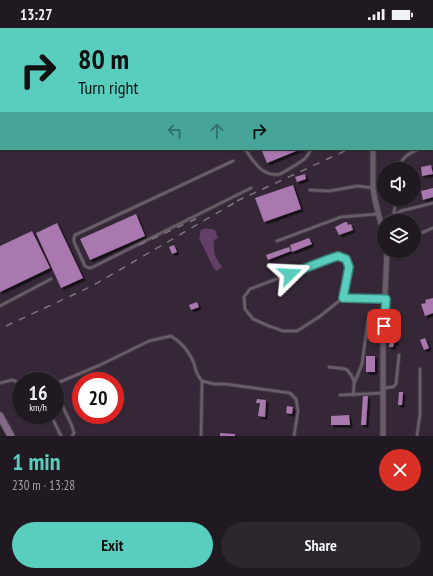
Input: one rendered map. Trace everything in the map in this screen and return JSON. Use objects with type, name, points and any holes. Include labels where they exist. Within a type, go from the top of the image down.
[{"type":"main road","points":[[0,416],[10,436]]},
{"type":"street","points":[[373,150],[373,188],[378,214]]},
{"type":"street","points":[[384,436],[383,339],[387,258]]},
{"type":"lane","points":[[246,150],[253,162],[263,171],[270,174],[281,174],[308,157],[311,150]]},
{"type":"lane","points":[[400,162],[410,153],[417,150]]},
{"type":"lane","points":[[233,161],[75,235],[74,242],[85,266],[90,268],[95,266],[252,188]]},
{"type":"lane","points":[[310,190],[329,191],[358,186],[373,188]]},
{"type":"lane","points":[[394,214],[401,210],[433,203]]},
{"type":"lane","points":[[394,214],[395,206]]},
{"type":"lane","points":[[277,241],[341,217],[377,214]]},
{"type":"lane","points":[[421,233],[433,228]]},
{"type":"lane","points":[[343,298],[349,267],[346,259],[338,256],[250,289],[244,297],[245,309],[253,319],[283,331],[297,331],[343,298],[386,299]]},
{"type":"lane","points":[[0,306],[51,279]]},
{"type":"lane","points":[[353,394],[354,384],[362,364],[368,320]]},
{"type":"lane","points":[[64,380],[100,365],[149,341],[170,336],[184,345],[189,352],[197,374],[202,381],[201,436]]},
{"type":"lane","points":[[340,395],[383,391],[393,388],[396,384],[399,355]]},
{"type":"lane","points":[[329,367],[346,368],[352,375],[354,384]]},
{"type":"lane","points":[[417,436],[420,414],[420,369]]},
{"type":"lane","points":[[0,383],[12,380]]},
{"type":"lane","points":[[202,381],[214,384],[290,393],[296,399],[298,411],[294,436]]},
{"type":"lane","points":[[64,410],[73,429],[74,433],[72,436]]},
{"type":"lane","points":[[55,424],[61,436]]},
{"type":"shaded area","points":[[0,150],[433,150],[433,436],[10,436],[0,413]]},
{"type":"shaded area","points":[[205,228],[215,230],[218,238],[214,240],[214,252],[222,267],[217,271],[214,269],[199,238],[201,230]]},
{"type":"building","points":[[261,150],[299,150],[267,163]]},
{"type":"building","points":[[431,165],[433,174],[422,176],[421,167]]},
{"type":"building","points":[[305,174],[306,179],[297,182],[295,177]]},
{"type":"building","points":[[293,185],[301,209],[264,222],[255,198]]},
{"type":"building","points":[[433,188],[433,197],[423,200],[421,191]]},
{"type":"building","points":[[136,214],[145,236],[90,260],[80,239]]},
{"type":"building","points":[[347,222],[348,225],[351,224],[353,230],[339,235],[335,227]]},
{"type":"building","points":[[57,223],[83,278],[61,288],[36,233]]},
{"type":"building","points":[[32,231],[50,268],[0,292],[0,246]]},
{"type":"building","points":[[309,238],[312,244],[292,252],[290,245]]},
{"type":"building","points":[[174,245],[177,252],[172,254],[169,247]]},
{"type":"building","points":[[289,247],[291,251],[268,260],[266,255]]},
{"type":"building","points":[[433,298],[433,313],[425,316],[421,304],[426,303],[425,300]]},
{"type":"building","points":[[197,302],[199,307],[191,310],[189,305]]},
{"type":"building","points":[[390,337],[396,337],[396,343],[394,343],[393,347],[389,347]]},
{"type":"building","points":[[425,338],[429,348],[424,350],[420,340]]},
{"type":"building","points":[[366,356],[375,356],[375,372],[366,372]]},
{"type":"building","points":[[399,392],[403,392],[402,405],[398,405]]},
{"type":"building","points":[[363,395],[368,396],[366,425],[361,425]]},
{"type":"building","points":[[257,399],[266,400],[265,417],[258,416],[260,403],[256,403]]},
{"type":"building","points":[[287,406],[293,407],[292,414],[286,413]]},
{"type":"building","points":[[349,415],[350,425],[331,425],[331,416]]},
{"type":"building","points":[[220,433],[235,434],[235,436],[220,436]]},
{"type":"railway","points":[[237,201],[347,150]]},
{"type":"railway","points":[[6,326],[92,286],[241,199]]},
{"type":"railway","points":[[139,245],[198,218]]},
{"type":"route","points":[[290,274],[338,256],[346,259],[349,267],[343,298],[386,299],[384,326]]}]
